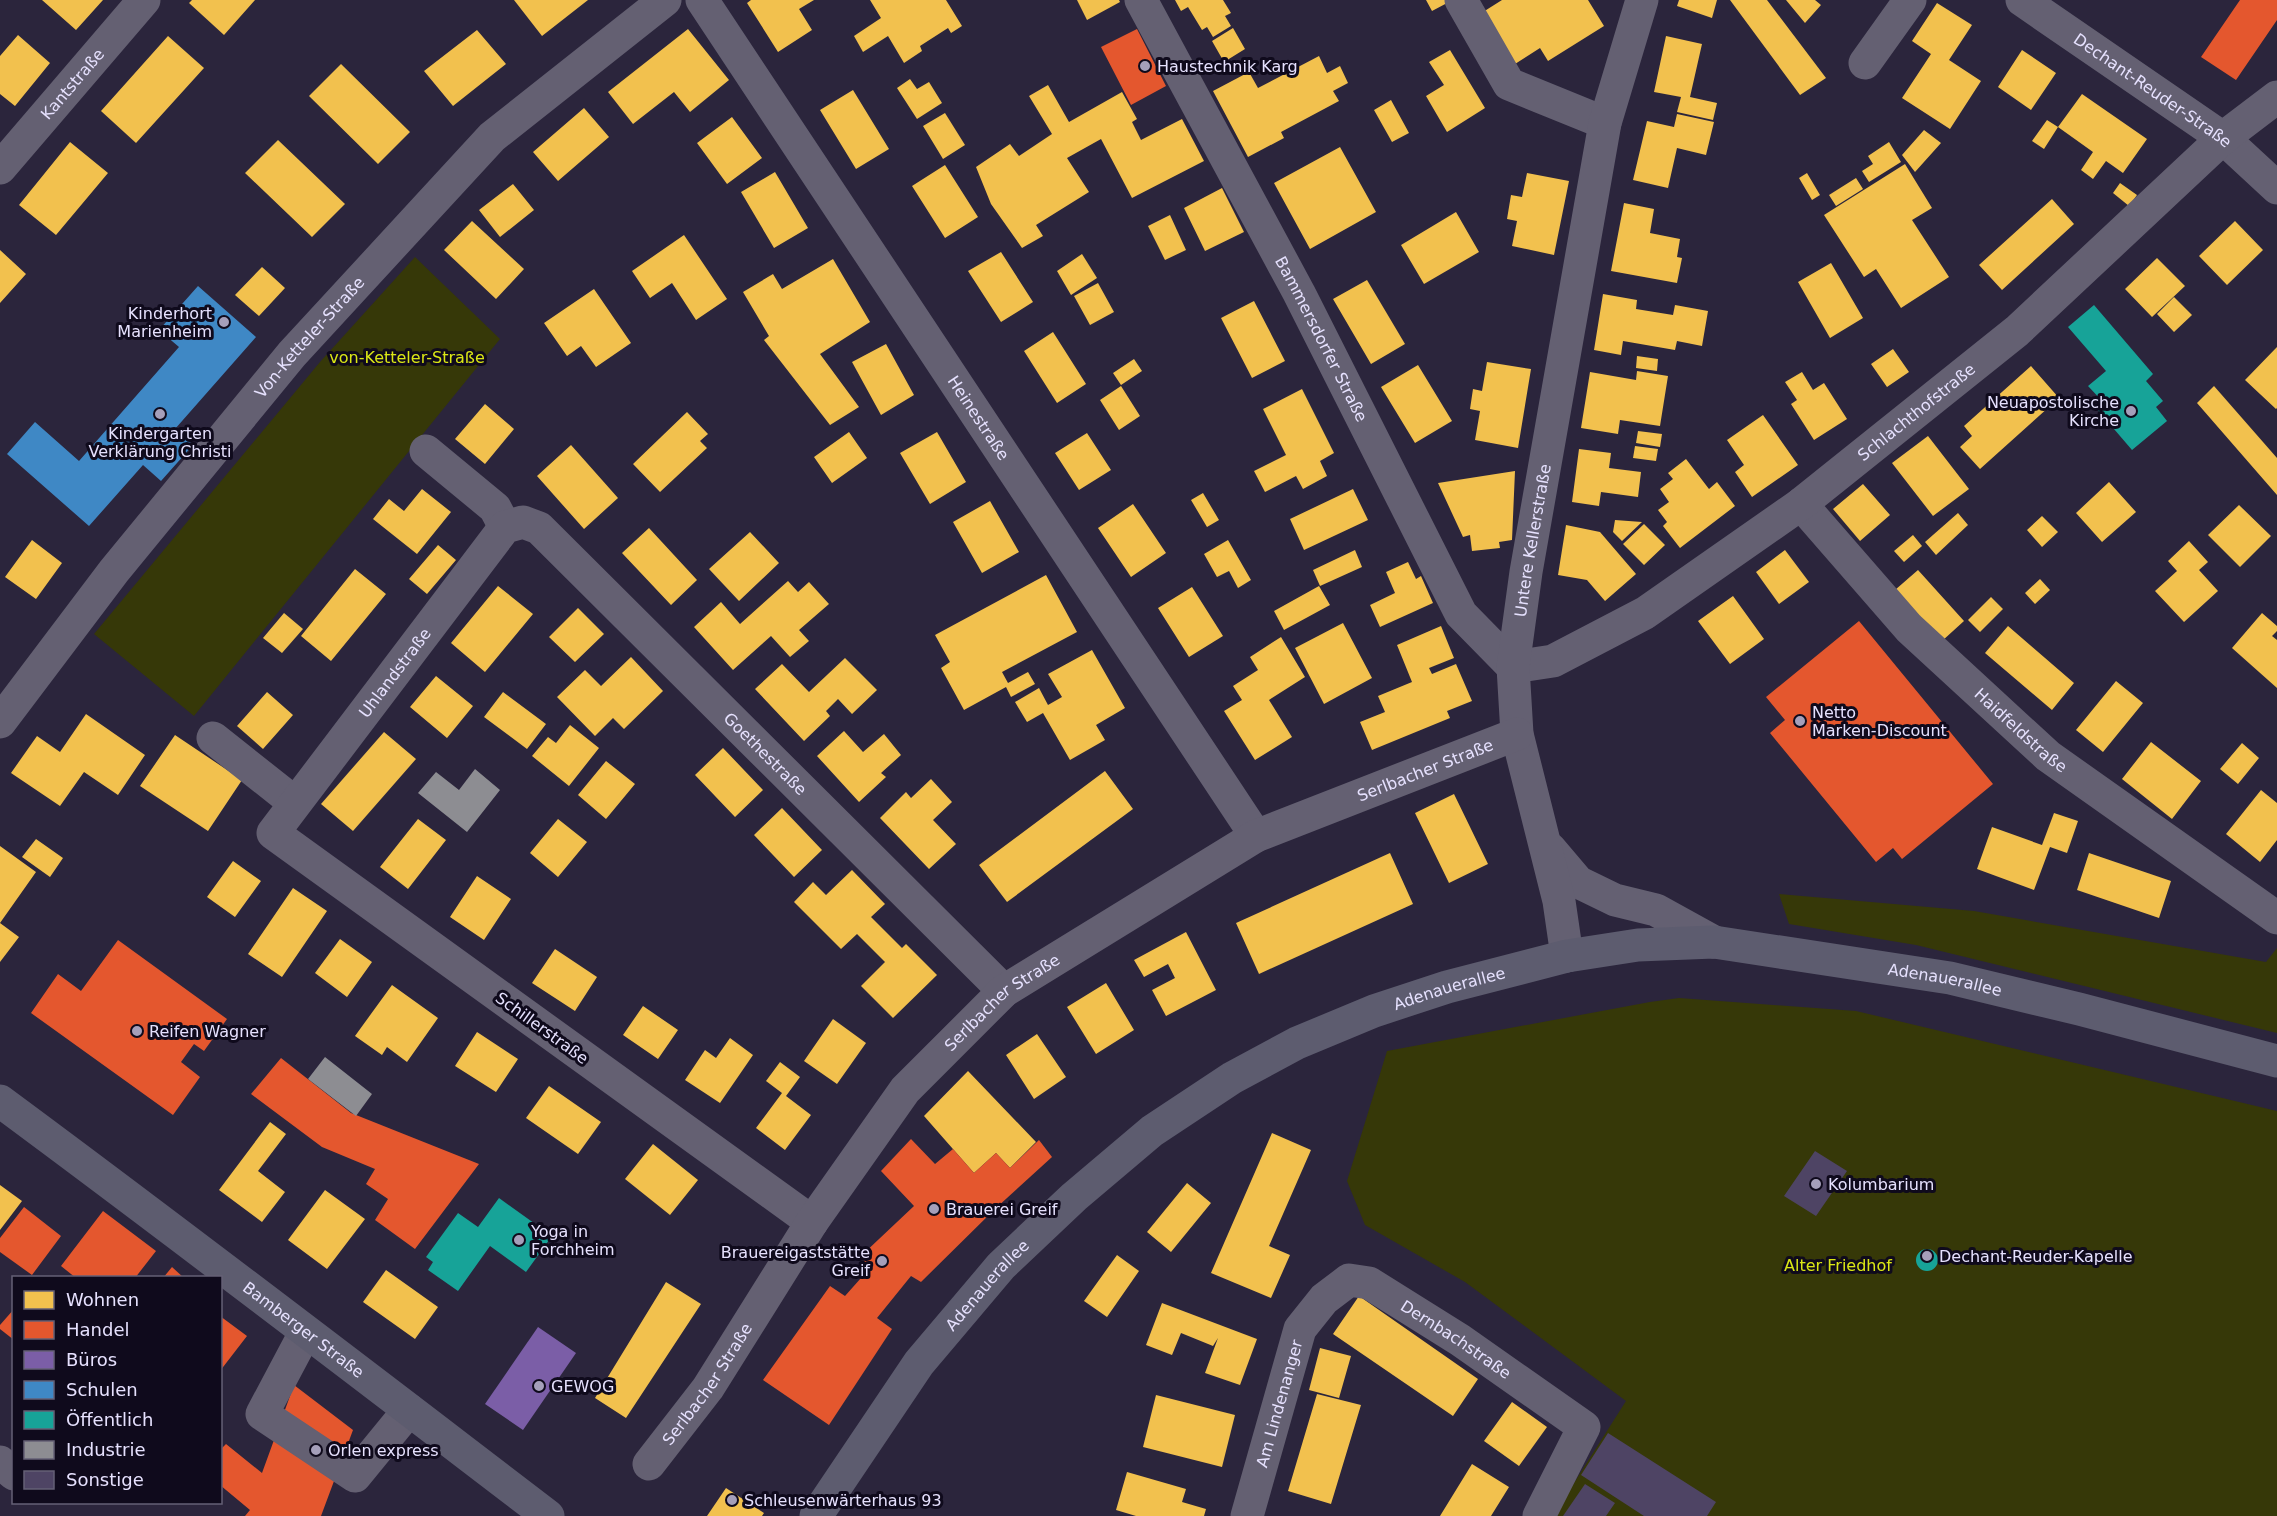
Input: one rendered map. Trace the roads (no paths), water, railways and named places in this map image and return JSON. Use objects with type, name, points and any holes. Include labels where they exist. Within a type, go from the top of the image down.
[{"type":"main road","name":"Adenauerallee","points":[[816,1516],[919,1363],[1001,1266],[1074,1197],[1152,1131],[1232,1078],[1297,1043],[1374,1011],[1447,987],[1567,956],[1638,945],[1714,942],[1950,978],[2277,1061]]},
{"type":"main road","name":"Bamberger Straße","points":[[0,1101],[548,1516]]},
{"type":"street","name":"Kantstraße","points":[[0,168],[144,0]]},
{"type":"street","name":"Von-Ketteler-Straße","points":[[0,722],[114,571],[308,336],[492,137],[665,0]]},
{"type":"street","name":"Heinestraße","points":[[702,0],[1256,836]]},
{"type":"street","name":"Bammersdorfer Straße","points":[[1141,0],[1299,292],[1461,614],[1513,667]]},
{"type":"street","points":[[1461,0],[1509,84],[1605,123]]},
{"type":"street","name":"Untere Kellerstraße","points":[[1567,956],[1559,901],[1517,734],[1513,667],[1526,572],[1605,123],[1642,0]]},
{"type":"street","points":[[1865,63],[1910,0]]},
{"type":"street","name":"Dechant-Reuder-Straße","points":[[2022,0],[2223,138],[2277,188]]},
{"type":"street","name":"Schlachthofstraße","points":[[1513,667],[1553,661],[1645,613],[1801,504],[2017,331],[2223,138],[2277,97]]},
{"type":"street","points":[[426,451],[514,524]]},
{"type":"street","name":"Haidfeldstraße","points":[[1801,504],[1909,628],[2048,756],[2276,916]]},
{"type":"street","name":"Uhlandstraße","points":[[273,833],[514,524]]},
{"type":"street","name":"Goethestraße","points":[[514,524],[539,528],[1004,991]]},
{"type":"street","name":"Serlbacher Straße","points":[[650,1464],[708,1388],[812,1222],[904,1090],[1004,991],[1256,836],[1517,734]]},
{"type":"street","points":[[213,738],[295,803]]},
{"type":"street","name":"Schillerstraße","points":[[273,833],[812,1222]]},
{"type":"street","points":[[1543,841],[1578,882],[1615,900],[1656,910],[1714,942]]},
{"type":"street","name":"Dernbachstraße","points":[[1324,1299],[1349,1280],[1369,1283],[1460,1340],[1584,1427],[1539,1516]]},
{"type":"street","name":"Am Lindenanger","points":[[1247,1516],[1300,1329],[1324,1299]]},
{"type":"street","points":[[305,1333],[262,1414],[355,1476],[409,1410]]},
{"type":"street","points":[[0,1462],[12,1472]]},
{"type":"place","name":"Haustechnik Karg","points":[[1145,66]]},
{"type":"place","name":"Kinderhort Marienheim","points":[[224,322]]},
{"type":"place","name":"Neuapostolische Kirche","points":[[2131,411]]},
{"type":"place","name":"Kindergarten Verklärung Christi","points":[[160,414]]},
{"type":"place","name":"Netto Marken-Discount","points":[[1800,721]]},
{"type":"place","name":"Reifen Wagner","points":[[137,1031]]},
{"type":"place","name":"Kolumbarium","points":[[1816,1184]]},
{"type":"place","name":"Brauerei Greif","points":[[934,1209]]},
{"type":"place","name":"Yoga in Forchheim","points":[[519,1240]]},
{"type":"place","name":"Dechant-Reuder-Kapelle","points":[[1927,1256]]},
{"type":"place","name":"Brauereigaststätte Greif","points":[[882,1261]]},
{"type":"place","name":"GEWOG","points":[[539,1386]]},
{"type":"place","name":"Orlen express","points":[[316,1450]]},
{"type":"place","name":"Schleusenwärterhaus 93","points":[[732,1500]]},
{"type":"park label","name":"von-Ketteler-Straße","points":[[407,357]]},
{"type":"park label","name":"Alter Friedhof","points":[[1838,1265]]}]
